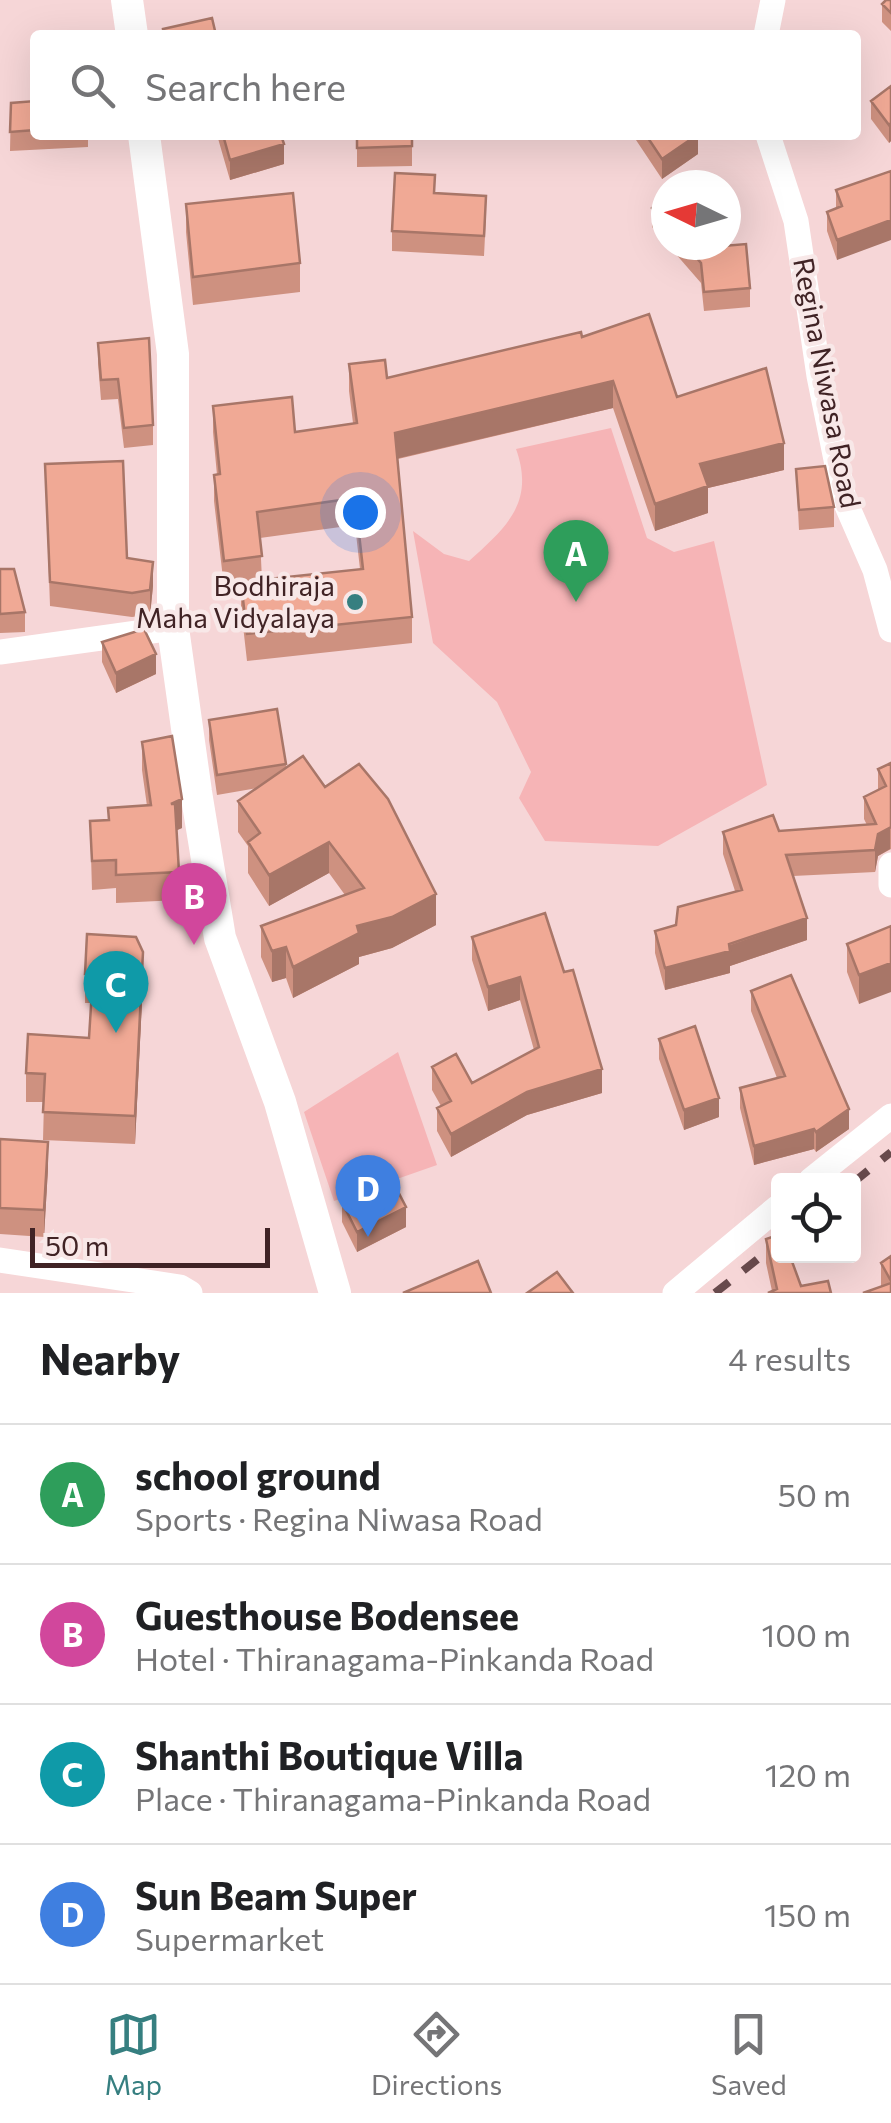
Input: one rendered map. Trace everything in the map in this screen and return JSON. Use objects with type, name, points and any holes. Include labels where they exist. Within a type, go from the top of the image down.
[{"type":"street","points":[[127,0],[131,30]]},
{"type":"street","points":[[767,30],[773,0]]},
{"type":"street","points":[[145,140],[172,354],[172,628],[220,938],[280,1102],[335,1293]]},
{"type":"street","name":"Regina Niwasa Road","points":[[770,140],[796,221],[819,376],[844,500],[876,570],[891,630]]},
{"type":"street","points":[[0,652],[172,628]]},
{"type":"street","points":[[891,865],[891,884]]},
{"type":"street","points":[[820,1173],[891,1116]]},
{"type":"street","points":[[675,1293],[771,1213]]},
{"type":"street","points":[[0,1260],[180,1286],[190,1293]]},
{"type":"shaded area","points":[[611,428],[647,538],[674,552],[714,541],[767,785],[658,846],[545,841],[519,798],[531,772],[497,702],[433,643],[413,531],[444,554],[469,561],[514,512],[522,484],[516,449]]},
{"type":"shaded area","points":[[398,1052],[437,1165],[334,1201],[304,1112]]},
{"type":"building","points":[[891,0],[891,13],[882,4]]},
{"type":"building","points":[[212,18],[215,30],[163,30]]},
{"type":"building","points":[[891,86],[891,123],[889,125],[871,101]]},
{"type":"building","points":[[30,101],[30,130],[10,132],[11,103]]},
{"type":"building","points":[[224,140],[283,140],[284,144],[230,160]]},
{"type":"building","points":[[357,140],[412,140],[412,146],[357,148]]},
{"type":"building","points":[[649,140],[690,140],[662,159]]},
{"type":"building","points":[[891,171],[891,220],[837,240],[827,212],[842,206],[836,190]]},
{"type":"building","points":[[395,173],[435,175],[434,193],[486,196],[484,236],[392,231]]},
{"type":"building","points":[[293,193],[300,263],[193,277],[186,204]]},
{"type":"building","points":[[741,244],[746,244],[750,288],[704,292],[698,260],[741,260]]},
{"type":"building","points":[[649,314],[677,397],[766,368],[784,443],[700,464],[708,486],[655,504],[613,381],[395,433],[412,617],[247,634],[241,582],[363,569],[355,498],[257,512],[262,556],[224,561],[214,475],[220,474],[213,406],[292,397],[295,432],[357,423],[349,364],[385,360],[387,378],[581,332],[582,337]]},
{"type":"building","points":[[149,338],[153,425],[124,428],[118,379],[101,380],[98,343]]},
{"type":"building","points":[[123,461],[127,558],[153,562],[150,590],[132,593],[50,582],[45,464]]},
{"type":"building","points":[[825,466],[834,507],[799,510],[796,469]]},
{"type":"building","points":[[0,569],[14,569],[25,612],[0,614]]},
{"type":"building","points":[[144,629],[156,654],[116,673],[102,642]]},
{"type":"building","points":[[277,709],[286,764],[217,775],[209,720]]},
{"type":"building","points":[[172,736],[182,799],[171,804],[175,804],[179,872],[116,875],[116,860],[92,861],[90,821],[109,820],[108,808],[151,805],[142,742]]},
{"type":"building","points":[[303,756],[325,787],[359,764],[388,799],[436,894],[392,917],[357,926],[359,933],[293,967],[286,947],[272,951],[261,926],[364,888],[329,842],[269,875],[248,842],[260,833],[238,801]]},
{"type":"building","points":[[891,763],[891,827],[878,834],[875,850],[786,855],[807,918],[729,944],[730,951],[665,968],[655,931],[676,925],[678,907],[742,890],[723,832],[773,815],[779,831],[876,824],[864,797],[886,786],[878,769]]},
{"type":"building","points":[[545,913],[564,972],[573,970],[602,1069],[527,1092],[451,1134],[437,1108],[451,1101],[432,1067],[456,1054],[472,1083],[539,1047],[520,977],[488,987],[472,937]]},
{"type":"building","points":[[891,926],[891,963],[859,975],[847,944]]},
{"type":"building","points":[[87,934],[136,937],[143,952],[135,1116],[43,1112],[45,1074],[26,1073],[28,1034],[89,1038],[93,974],[85,974]]},
{"type":"building","points":[[791,975],[849,1109],[816,1132],[814,1129],[754,1146],[740,1088],[785,1076],[751,991]]},
{"type":"building","points":[[695,1026],[719,1098],[684,1110],[659,1039]]},
{"type":"building","points":[[0,1139],[48,1142],[44,1210],[0,1208]]},
{"type":"building","points":[[391,1178],[406,1207],[357,1232],[342,1202]]},
{"type":"building","points":[[891,1256],[891,1281],[881,1263]]},
{"type":"building","points":[[478,1261],[491,1293],[403,1293]]},
{"type":"building","points":[[771,1263],[793,1263],[801,1286],[828,1281],[831,1293],[768,1293],[777,1289]]},
{"type":"building","points":[[557,1272],[573,1293],[527,1293]]},
{"type":"building","points":[[891,1283],[891,1293],[863,1293]]},
{"type":"railway","points":[[861,1176],[891,1152]]},
{"type":"railway","points":[[715,1293],[771,1249]]},
{"type":"place","name":"Bodhiraja Maha Vidyalaya","points":[[355,602]]},
{"type":"place","name":"school ground","points":[[576,602]]},
{"type":"place","name":"Guesthouse Bodensee","points":[[194,945]]},
{"type":"place","name":"Shanthi Boutique Villa","points":[[116,1033]]},
{"type":"place","name":"Sun Beam Super","points":[[368,1237]]}]
